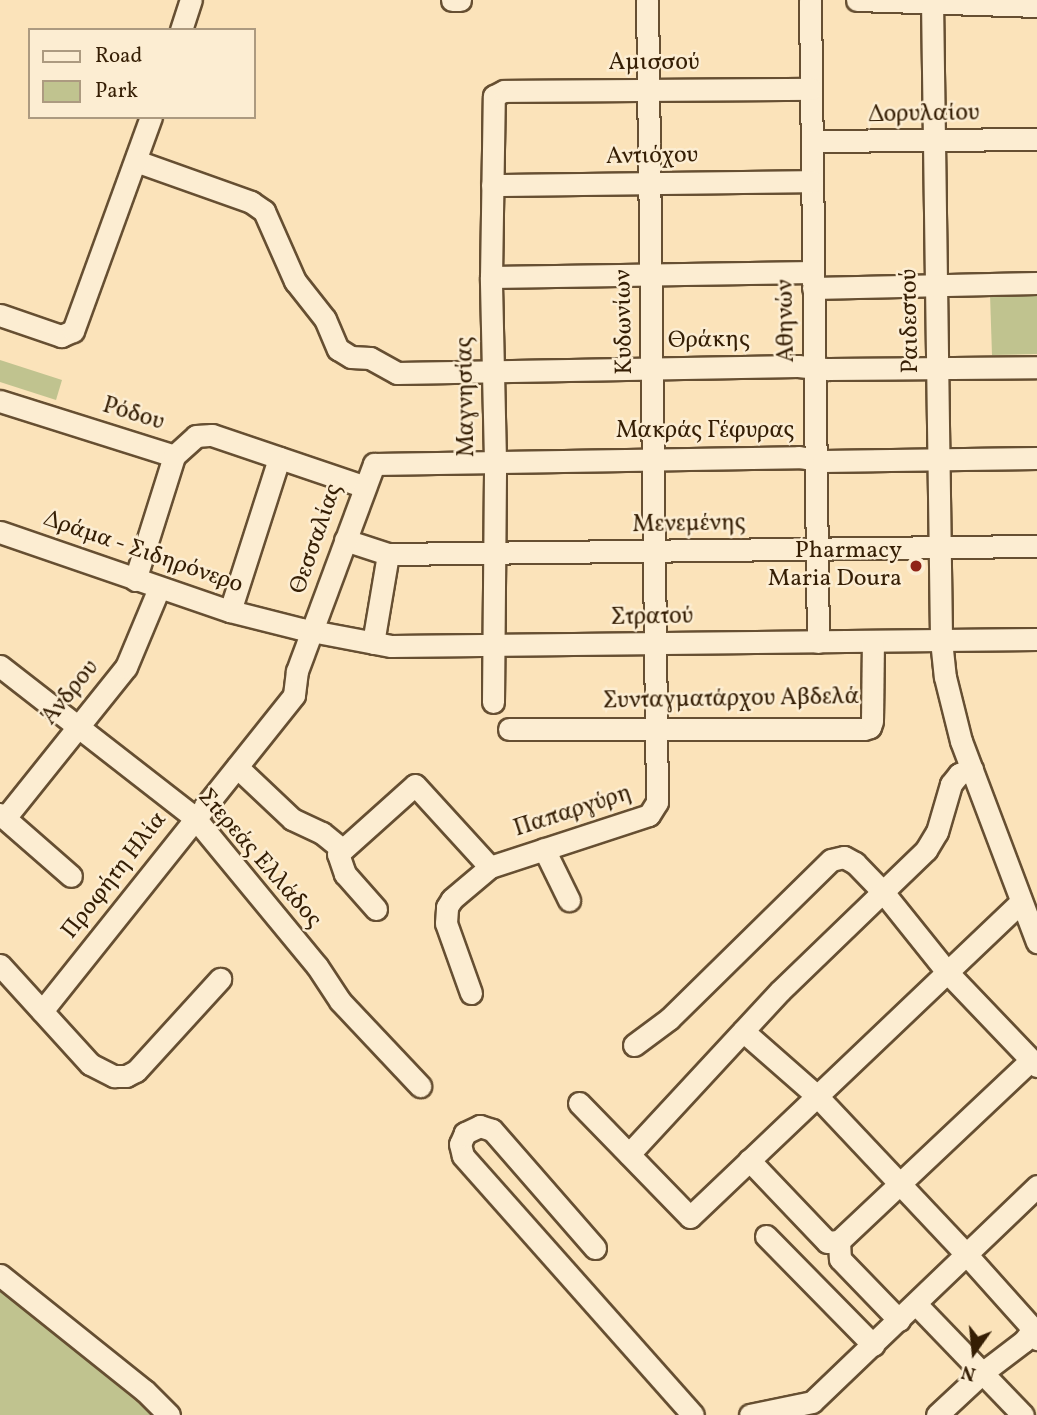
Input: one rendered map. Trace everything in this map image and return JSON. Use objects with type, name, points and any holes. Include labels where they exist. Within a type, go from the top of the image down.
[{"type":"street","points":[[182,28],[191,0]]},
{"type":"street","points":[[452,0],[460,0]]},
{"type":"street","name":"Κυδωνίων","points":[[647,0],[656,644]]},
{"type":"street","name":"Αθηνών","points":[[810,0],[818,642]]},
{"type":"street","points":[[857,0],[1037,6]]},
{"type":"street","name":"Ραιδεστού","points":[[932,1],[938,548],[945,677],[972,769],[1037,942]]},
{"type":"street","name":"Αμισσού","points":[[497,92],[811,89]]},
{"type":"street","name":"Μαγνησίας","points":[[493,702],[495,460],[491,277],[493,102],[497,92]]},
{"type":"street","points":[[0,314],[61,336],[73,331],[150,119]]},
{"type":"street","name":"Δορυλαίου","points":[[812,141],[1037,139]]},
{"type":"street","name":"Θράκης","points":[[136,161],[251,202],[264,211],[295,281],[325,319],[338,349],[351,357],[370,358],[397,373],[1037,367]]},
{"type":"street","name":"Αντιόχου","points":[[492,185],[812,181]]},
{"type":"street","points":[[491,277],[651,275],[936,285],[1037,283]]},
{"type":"street","name":"Ρόδου","points":[[0,401],[174,456],[189,439],[205,434],[363,486]]},
{"type":"street","points":[[135,580],[174,456]]},
{"type":"street","points":[[230,611],[279,458]]},
{"type":"street","name":"Μακράς Γέφυρας","points":[[374,464],[495,460],[1037,458]]},
{"type":"street","name":"Θεσσαλίας","points":[[312,632],[363,486],[374,464]]},
{"type":"street","name":"Δράμα - Σιδηρόνερο","points":[[0,532],[135,580],[270,622]]},
{"type":"street","name":"Μενεμένης","points":[[345,540],[388,554],[1037,546]]},
{"type":"street","points":[[373,643],[388,554]]},
{"type":"street","name":"Άνδρου","points":[[2,816],[126,667],[159,588]]},
{"type":"street","name":"Στρατού","points":[[270,622],[373,643],[418,647],[1037,639]]},
{"type":"street","name":"Προφήτη Ηλία","points":[[42,1011],[194,817],[294,695],[297,671],[312,632]]},
{"type":"street","name":"Συνταγματάρχου Αβδελά","points":[[509,729],[870,727],[873,641]]},
{"type":"street","name":"Παπαργύρη","points":[[471,993],[457,961],[446,912],[452,899],[490,867],[653,812],[658,796],[656,644]]},
{"type":"street","name":"Στερεάς Ελλάδος","points":[[0,666],[76,728],[194,817],[317,966],[340,1001],[420,1086]]},
{"type":"street","points":[[237,767],[292,819],[322,833],[342,849]]},
{"type":"street","points":[[629,1154],[743,1031],[926,850],[937,832],[951,784],[959,774],[972,769]]},
{"type":"street","points":[[376,909],[345,874],[338,859],[342,849],[415,785],[490,867]]},
{"type":"street","points":[[2,816],[71,876]]},
{"type":"street","points":[[544,849],[569,900]]},
{"type":"street","points":[[634,1045],[669,1019],[831,860],[844,857],[855,863],[883,892],[948,973],[1034,1063],[839,1241],[827,1242],[749,1160]]},
{"type":"street","points":[[579,1103],[690,1217],[1021,902]]},
{"type":"street","points":[[4,978],[42,1011],[90,1064],[102,1073],[125,1076],[136,1071],[220,979]]},
{"type":"street","points":[[743,1031],[817,1097],[966,1254],[1035,1334],[982,1373],[937,1415]]},
{"type":"street","points":[[595,1248],[492,1130],[480,1126],[465,1133],[460,1144],[463,1156],[693,1415]]},
{"type":"street","points":[[750,1415],[814,1408],[873,1345],[1037,1186]]},
{"type":"street","points":[[766,1236],[873,1345]]},
{"type":"street","points":[[839,1241],[840,1259],[899,1320]]},
{"type":"street","points":[[0,1275],[145,1391],[169,1415]]},
{"type":"street","points":[[916,1304],[1023,1415]]},
{"type":"green space","points":[[1037,293],[1037,354],[992,355],[990,294]]},
{"type":"green space","points":[[0,360],[62,380],[56,400],[0,382]]},
{"type":"green space","points":[[0,1291],[28,1313],[153,1415],[0,1415]]},
{"type":"place","name":"Pharmacy Maria Doura","points":[[916,566]]}]
